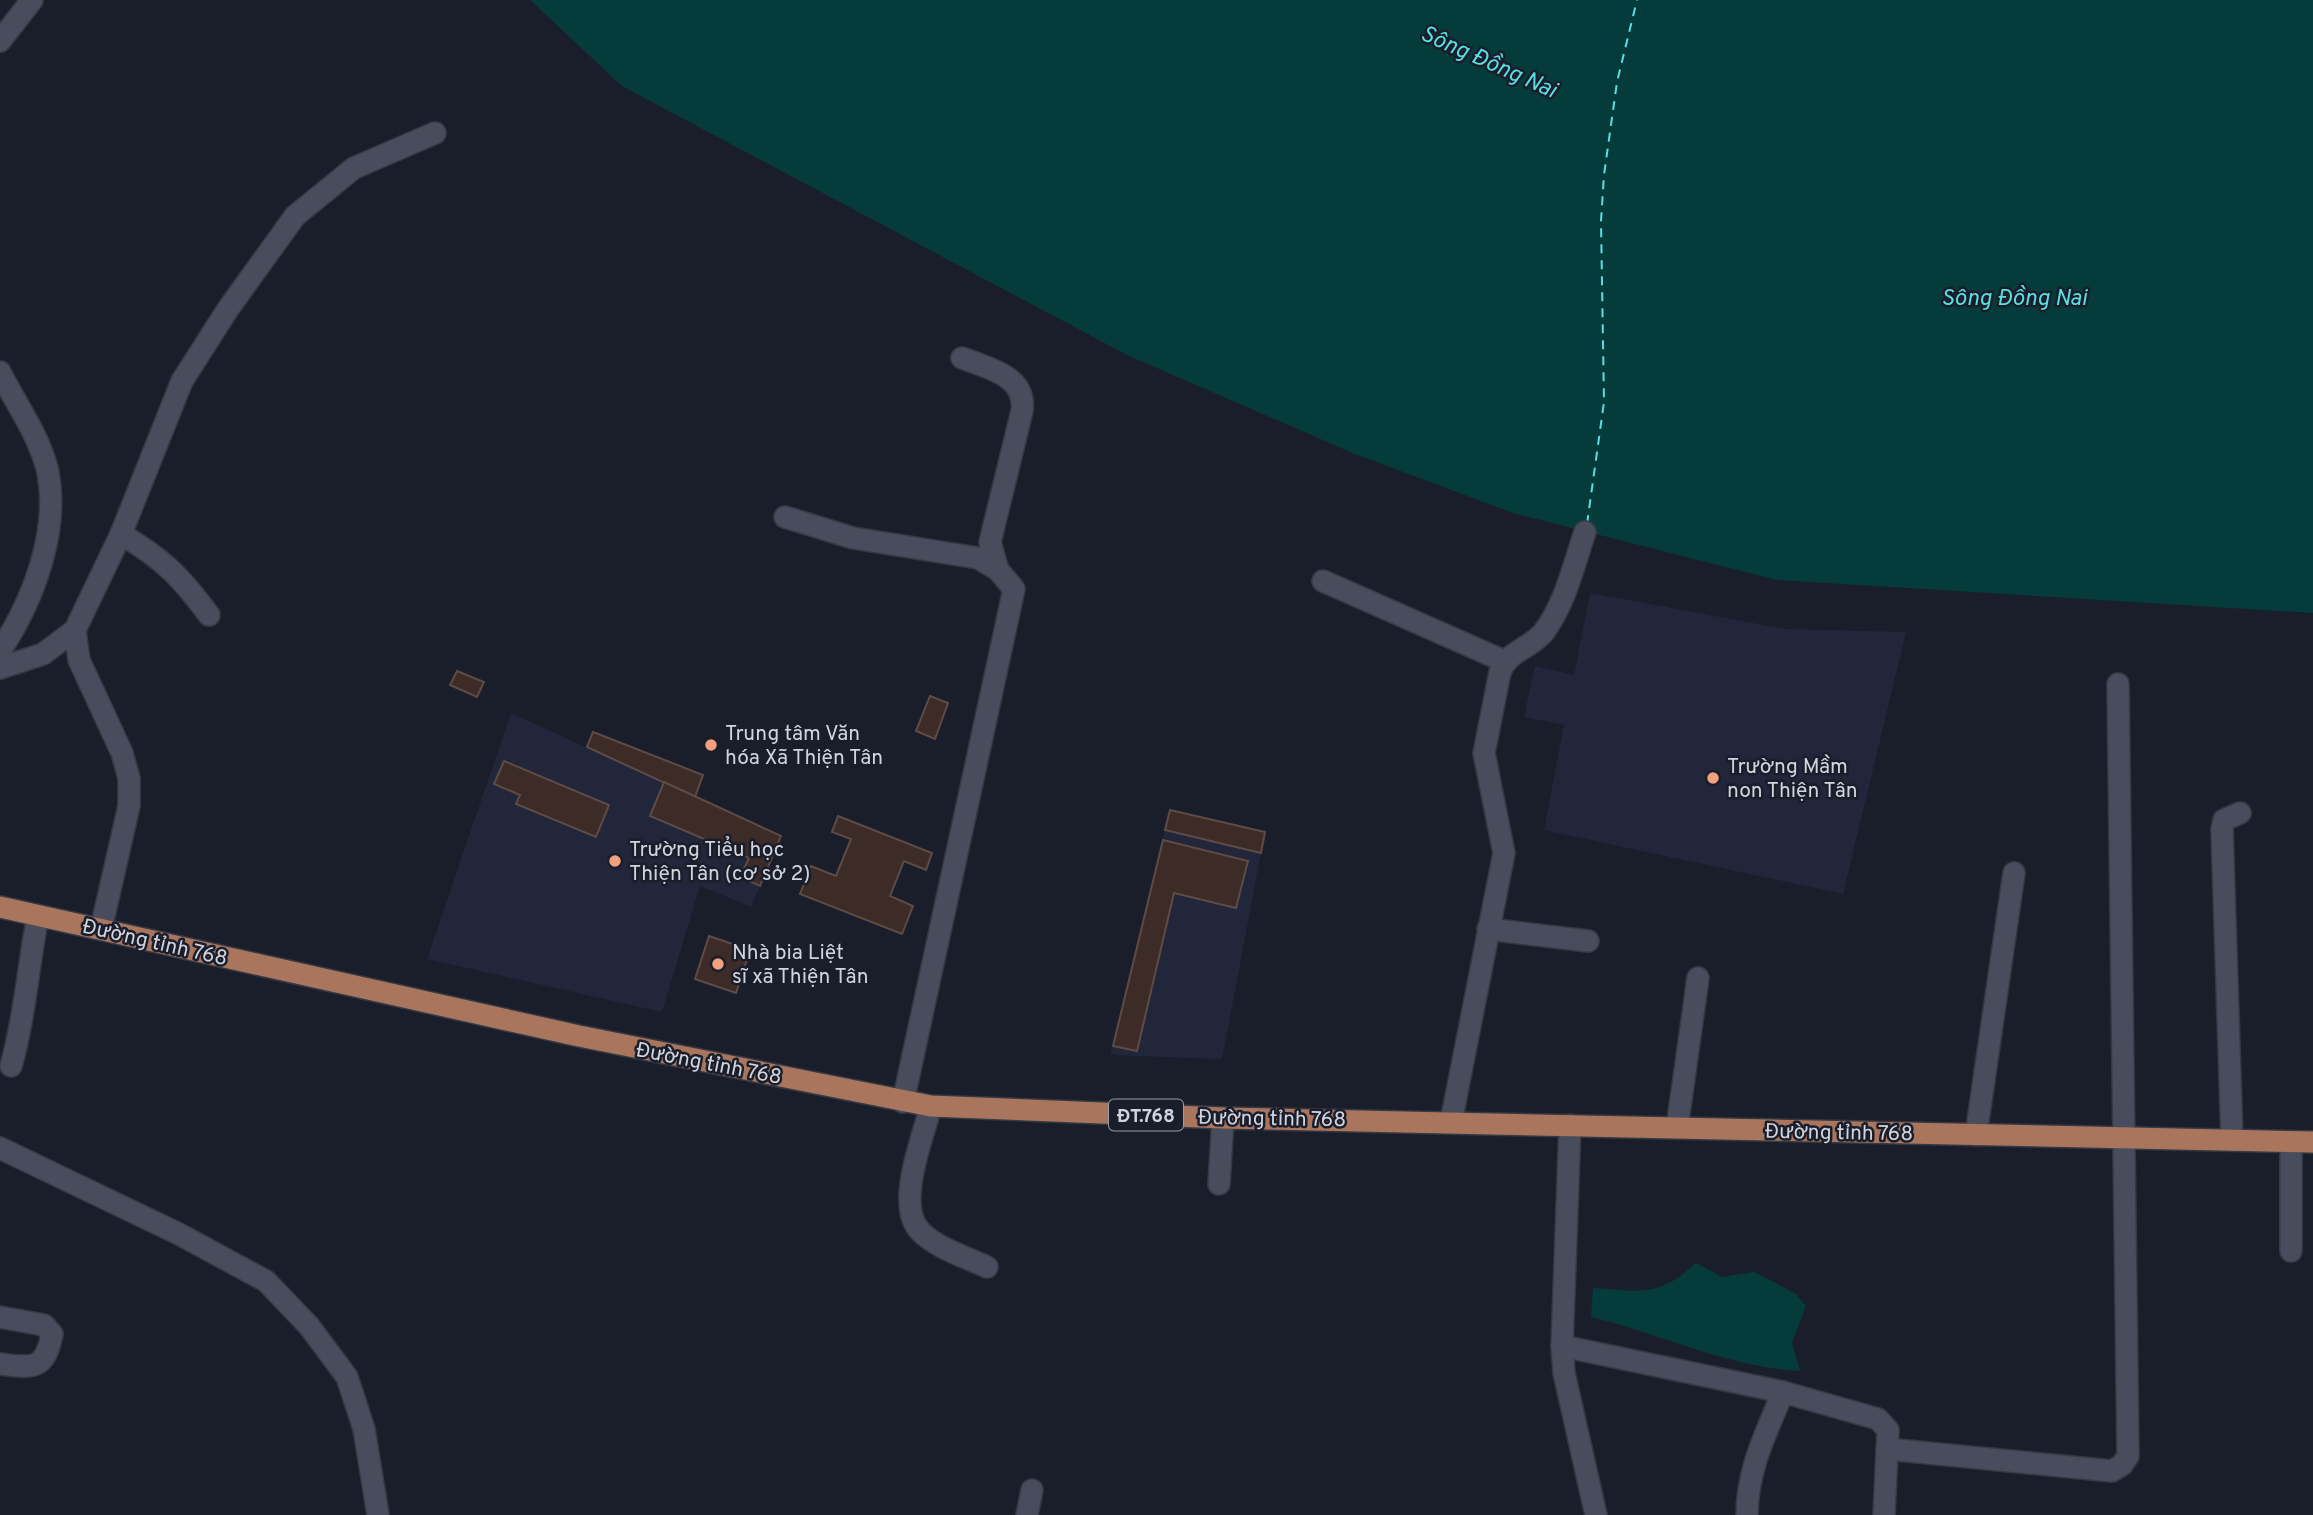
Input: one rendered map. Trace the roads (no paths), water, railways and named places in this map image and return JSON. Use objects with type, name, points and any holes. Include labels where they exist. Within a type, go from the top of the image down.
[{"type":"main road","name":"Đường tỉnh 768","points":[[0,907],[552,1031],[931,1106],[1223,1118],[2313,1142]]},
{"type":"street","points":[[0,41],[32,0]]},
{"type":"street","points":[[0,668],[43,654],[75,630],[121,534],[182,381],[228,309],[295,216],[354,168],[435,133]]},
{"type":"street","points":[[962,358],[1011,380],[1019,386],[1023,394],[1022,411],[990,542],[998,570]]},
{"type":"street","points":[[0,372],[37,441],[47,470],[49,502],[48,535],[37,572],[20,618],[0,650]]},
{"type":"street","points":[[785,517],[853,538],[978,558],[998,570],[1014,589],[903,1102]]},
{"type":"street","points":[[1451,1122],[1504,853],[1484,753],[1504,662],[1544,632],[1561,601],[1585,531]]},
{"type":"street","points":[[121,534],[160,557],[185,582],[209,615]]},
{"type":"street","points":[[1323,581],[1504,662]]},
{"type":"street","points":[[75,630],[79,660],[122,753],[129,778],[129,806],[101,929]]},
{"type":"street","points":[[1887,1449],[2112,1471],[2122,1465],[2128,1456],[2121,1138],[2118,684]]},
{"type":"street","points":[[2232,1140],[2222,829],[2224,820],[2240,813]]},
{"type":"street","points":[[1976,1135],[2014,873]]},
{"type":"street","points":[[11,1066],[20,1032],[25,976],[38,916]]},
{"type":"street","points":[[1488,929],[1588,941]]},
{"type":"street","points":[[1677,1128],[1698,978]]},
{"type":"street","points":[[931,1106],[909,1187],[909,1210],[919,1230],[939,1245],[987,1267]]},
{"type":"street","points":[[1219,1184],[1223,1118]]},
{"type":"street","points":[[1570,1125],[1562,1346],[1564,1373],[1596,1515]]},
{"type":"street","points":[[2291,1142],[2291,1251]]},
{"type":"street","points":[[0,1148],[179,1234],[266,1281],[309,1326],[347,1377],[364,1430],[378,1515]]},
{"type":"street","points":[[0,1317],[44,1325],[52,1334],[49,1353],[41,1362],[29,1367],[0,1364]]},
{"type":"street","points":[[1562,1346],[1783,1392],[1878,1419],[1888,1430],[1884,1515]]},
{"type":"street","points":[[1747,1515],[1747,1490],[1752,1469],[1783,1392]]},
{"type":"street","points":[[1027,1515],[1032,1490]]},
{"type":"water","name":"Sông Đồng Nai","points":[[530,0],[2313,0],[2313,613],[1777,580],[1513,513],[1355,454],[1127,355],[622,86]]},
{"type":"water","points":[[1696,1263],[1722,1277],[1754,1272],[1796,1294],[1806,1306],[1792,1343],[1800,1371],[1720,1357],[1591,1317],[1593,1288],[1648,1290],[1671,1282]]},
{"type":"place","name":"Trung tâm Văn hóa Xã Thiện Tân","points":[[711,745]]},
{"type":"place","name":"Trường Mầm non Thiện Tân","points":[[1713,778]]},
{"type":"place","name":"Trường Tiểu học Thiện Tân (cơ sở 2)","points":[[615,861]]},
{"type":"place","name":"Nhà bia Liệt sĩ xã Thiện Tân","points":[[718,964]]}]
